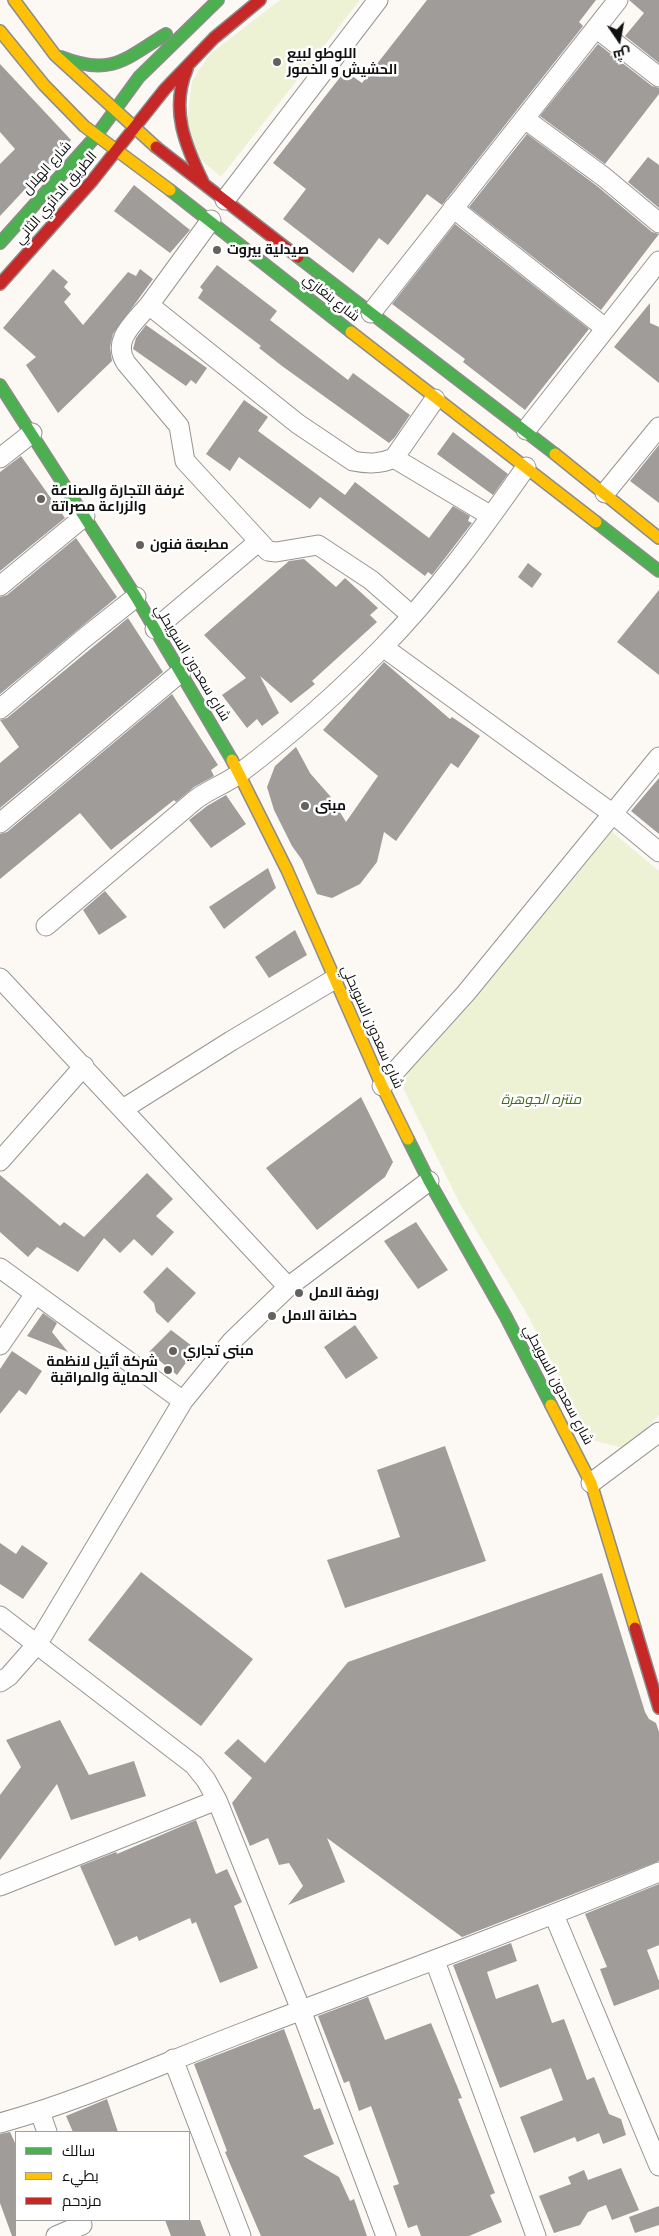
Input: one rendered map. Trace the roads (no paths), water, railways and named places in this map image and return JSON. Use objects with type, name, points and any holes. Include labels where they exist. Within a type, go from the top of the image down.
[{"type":"main road","name":"شارع بنغازي","points":[[14,0],[55,55],[133,129],[526,430],[659,538]]},
{"type":"main road","points":[[55,55],[78,66],[109,67],[203,14],[218,0]]},
{"type":"main road","points":[[204,183],[187,143],[177,108],[177,96],[182,78],[195,57],[260,0]]},
{"type":"main road","name":"شارع الهلال","points":[[0,243],[96,136],[139,77],[203,14]]},
{"type":"main road","name":"شارع بنغازي","points":[[0,31],[44,85],[96,136],[211,220],[244,250],[659,571]]},
{"type":"main road","name":"الطريق الدائري الثاني","points":[[0,284],[116,151],[165,89],[195,57]]},
{"type":"main road","name":"شارع سعدون السويحلي","points":[[0,385],[136,598],[240,773],[287,870],[382,1086],[429,1181],[506,1317],[591,1483],[659,1708]]},
{"type":"street","points":[[226,200],[378,0]]},
{"type":"street","points":[[371,313],[618,0]]},
{"type":"street","points":[[596,28],[659,77]]},
{"type":"street","points":[[525,119],[604,177],[659,223]]},
{"type":"street","points":[[453,208],[605,328]]},
{"type":"street","points":[[211,220],[123,338],[120,353],[126,364],[180,426],[185,461],[258,542],[268,551],[276,552],[309,545],[324,548],[371,580],[411,615]]},
{"type":"street","points":[[526,430],[659,262]]},
{"type":"street","points":[[149,305],[298,424],[353,460],[374,463],[394,458],[435,399]]},
{"type":"street","points":[[604,493],[659,427]]},
{"type":"street","points":[[0,458],[32,433]]},
{"type":"street","points":[[394,458],[491,516]]},
{"type":"street","points":[[46,926],[195,800],[240,773],[306,720],[383,647],[491,516],[526,467]]},
{"type":"street","points":[[0,586],[85,516]]},
{"type":"street","points":[[155,629],[258,542]]},
{"type":"street","points":[[0,709],[83,639],[136,598]]},
{"type":"street","points":[[383,647],[613,814],[659,852]]},
{"type":"street","points":[[0,823],[181,672]]},
{"type":"street","points":[[382,1086],[466,993],[659,756]]},
{"type":"street","points":[[0,978],[84,1066],[288,1288]]},
{"type":"street","points":[[123,1108],[231,1040],[334,980]]},
{"type":"street","points":[[0,1161],[84,1066]]},
{"type":"street","points":[[0,1682],[9,1676],[38,1643],[183,1401],[232,1341],[288,1288],[429,1181]]},
{"type":"street","points":[[0,1268],[183,1401]]},
{"type":"street","points":[[0,1345],[35,1294]]},
{"type":"street","points":[[591,1483],[659,1432]]},
{"type":"street","points":[[0,1616],[38,1643],[194,1765],[206,1780],[217,1800],[301,2010],[386,2236]]},
{"type":"street","points":[[0,1886],[217,1800]]},
{"type":"street","points":[[0,2123],[40,2112],[173,2059],[554,1915],[659,1872]]},
{"type":"street","points":[[554,1915],[659,2166]]},
{"type":"street","points":[[435,1961],[536,2236]]},
{"type":"street","points":[[173,2059],[241,2236]]},
{"type":"street","points":[[40,2112],[47,2131]]},
{"type":"street","points":[[56,2236],[83,2227]]},
{"type":"place","name":"اللوطو لبيع الحشيش و الخمور","points":[[277,62]]},
{"type":"place","name":"صيدلية بيروت","points":[[217,250]]},
{"type":"place","name":"غرفة التجارة والصناعة والزراعة مصراتة","points":[[41,499]]},
{"type":"place","name":"مطبعة فنون","points":[[140,545]]},
{"type":"place","name":"مبنى","points":[[305,806]]},
{"type":"place","name":"روضة الامل","points":[[299,1293]]},
{"type":"place","name":"حضانة الامل","points":[[272,1316]]},
{"type":"place","name":"مبنى تجاري","points":[[173,1351]]},
{"type":"place","name":"شركة أثيل لانظمة الحماية والمراقبة","points":[[168,1370]]},
{"type":"park label","name":"منتزه الجوهرة","points":[[541,1100]]}]
